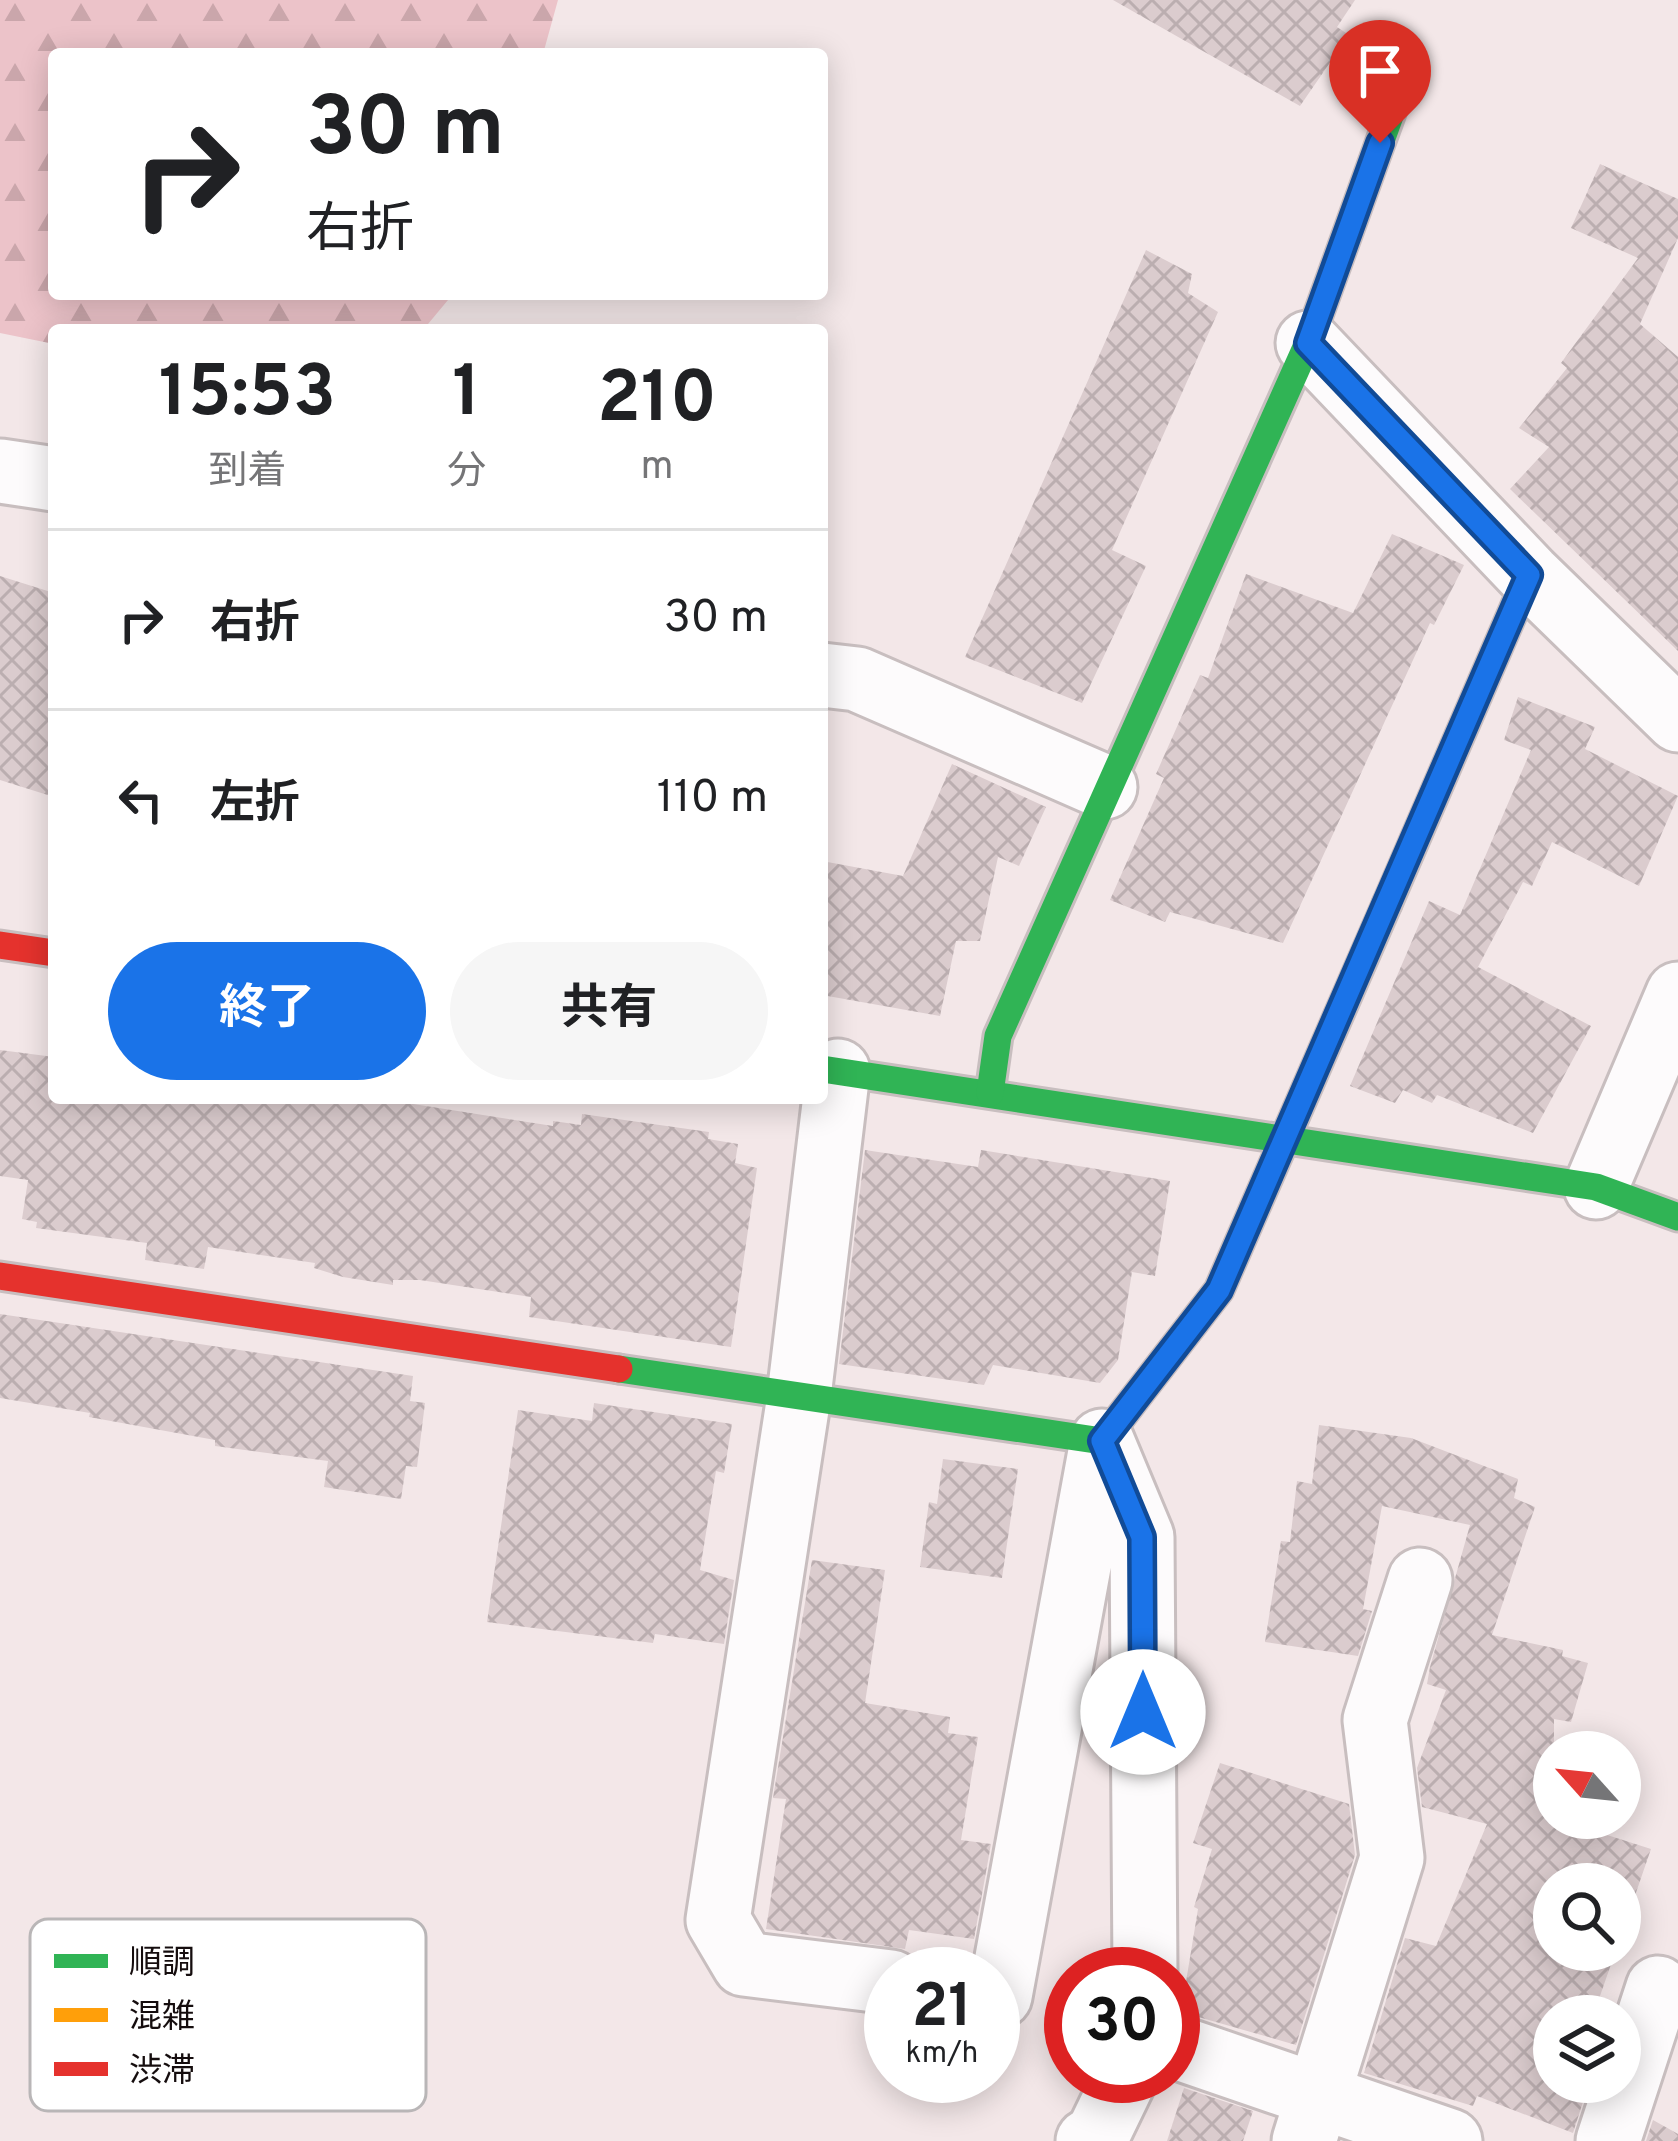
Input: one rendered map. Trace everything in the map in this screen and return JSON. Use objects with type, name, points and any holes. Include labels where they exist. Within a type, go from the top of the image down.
[{"type":"street","points":[[990,1093],[998,1036],[1308,343],[1409,63]]},
{"type":"street","points":[[1308,343],[1529,575],[1678,720]]},
{"type":"street","points":[[0,471],[48,478]]},
{"type":"street","points":[[1009,1947],[1102,1441],[1219,1290],[1529,575]]},
{"type":"street","points":[[828,675],[857,679],[1106,788]]},
{"type":"street","points":[[0,945],[48,952]]},
{"type":"street","points":[[1596,1187],[1678,994]]},
{"type":"street","points":[[830,1070],[1596,1187],[1678,1217]]},
{"type":"street","points":[[827,1104],[799,1396],[718,1920],[744,1964],[864,1979]]},
{"type":"street","points":[[0,1276],[1102,1441]]},
{"type":"street","points":[[1102,1441],[1142,1537],[1145,1947]]},
{"type":"street","points":[[1311,2118],[1392,1858],[1376,1720],[1420,1580]]},
{"type":"street","points":[[1608,2141],[1658,1988]]},
{"type":"street","points":[[1200,2060],[1311,2118],[1450,2141]]},
{"type":"street","points":[[1088,2141],[1097,2135],[1113,2103]]},
{"type":"green space","points":[[0,0],[558,0],[545,48],[48,48],[48,300],[448,300],[428,324],[48,324],[48,343],[0,333]]},
{"type":"building","points":[[1113,0],[1355,0],[1337,27],[1349,35],[1300,106]]},
{"type":"building","points":[[1600,164],[1678,199],[1678,238],[1640,324],[1678,357],[1678,651],[1510,489],[1549,447],[1519,428],[1567,368],[1561,363],[1638,258],[1571,228]]},
{"type":"building","points":[[1146,250],[1192,274],[1188,293],[1218,312],[1112,550],[1146,566],[1082,703],[965,657]]},
{"type":"building","points":[[1392,534],[1464,565],[1434,625],[1430,623],[1283,943],[1170,912],[1165,922],[1110,900],[1164,778],[1156,774],[1200,675],[1208,678],[1246,574],[1353,613]]},
{"type":"building","points":[[0,576],[48,591],[48,795],[0,780]]},
{"type":"building","points":[[1518,697],[1595,727],[1585,749],[1678,796],[1639,886],[1552,842],[1532,886],[1523,882],[1478,967],[1591,1026],[1533,1133],[1437,1095],[1432,1103],[1403,1090],[1395,1103],[1350,1086],[1429,901],[1460,915],[1531,750],[1504,740]]},
{"type":"building","points":[[952,764],[1046,807],[1019,866],[998,857],[980,941],[956,941],[940,1016],[828,996],[828,862],[903,876]]},
{"type":"building","points":[[0,1050],[48,1056],[48,1104],[413,1104],[553,1126],[553,1121],[581,1125],[582,1114],[709,1132],[708,1139],[738,1144],[735,1163],[757,1168],[731,1347],[529,1317],[531,1297],[420,1280],[393,1280],[393,1285],[343,1277],[314,1268],[315,1263],[208,1247],[204,1269],[145,1260],[147,1243],[36,1228],[37,1222],[22,1219],[28,1180],[0,1176]]},
{"type":"building","points":[[865,1150],[978,1167],[981,1150],[1170,1181],[1155,1276],[1132,1272],[1118,1360],[1100,1383],[993,1365],[984,1385],[839,1364]]},
{"type":"building","points":[[0,1314],[413,1376],[410,1401],[425,1403],[417,1467],[406,1466],[401,1499],[324,1487],[328,1461],[215,1446],[215,1440],[0,1398]]},
{"type":"building","points":[[594,1403],[732,1424],[724,1473],[716,1471],[700,1570],[734,1580],[724,1644],[655,1634],[653,1643],[487,1622],[518,1410],[592,1421]]},
{"type":"building","points":[[1319,1425],[1411,1438],[1518,1479],[1514,1498],[1535,1507],[1492,1635],[1563,1650],[1562,1656],[1588,1663],[1571,1722],[1554,1719],[1554,1731],[1533,1731],[1533,1839],[1620,1839],[1651,1849],[1641,1878],[1641,1863],[1533,1863],[1533,1971],[1609,1971],[1600,1995],[1533,1995],[1533,2103],[1583,2103],[1573,2133],[1477,2096],[1473,2106],[1364,2073],[1405,1938],[1436,1946],[1487,1824],[1422,1807],[1417,1768],[1446,1690],[1427,1684],[1470,1525],[1382,1506],[1363,1609],[1372,1611],[1358,1656],[1265,1642],[1281,1541],[1290,1542],[1297,1481],[1312,1484]]},
{"type":"building","points":[[943,1459],[1018,1469],[1002,1578],[920,1567],[929,1502],[937,1504]]},
{"type":"building","points":[[812,1560],[885,1570],[865,1703],[950,1717],[948,1733],[978,1737],[961,1840],[991,1844],[974,1939],[909,1930],[905,1947],[891,1947],[766,1929],[786,1799],[773,1798]]},
{"type":"building","points":[[1220,1763],[1349,1804],[1355,1855],[1296,2045],[1200,2017],[1200,1947],[1192,1947],[1198,1909],[1194,1907],[1212,1849],[1193,1843]]},
{"type":"building","points":[[1200,2093],[1253,2111],[1243,2141],[1167,2141],[1179,2103],[1200,2103]]},
{"type":"building","points":[[1653,2120],[1678,2134],[1678,2141],[1646,2141]]},
{"type":"traffic: fast","points":[[990,1093],[998,1036],[1308,343],[1409,63]]},
{"type":"traffic: fast","points":[[619,1369],[1102,1441],[1219,1290],[1387,904]]},
{"type":"traffic: fast","points":[[828,1070],[1596,1187],[1678,1217]]},
{"type":"traffic: slow","points":[[1387,904],[1529,575]]},
{"type":"traffic: jam","points":[[0,945],[48,952]]},
{"type":"traffic: jam","points":[[0,1276],[619,1369]]},
{"type":"route","points":[[1143,1712],[1142,1537],[1102,1441],[1219,1290],[1529,575],[1308,343],[1380,143]]}]
